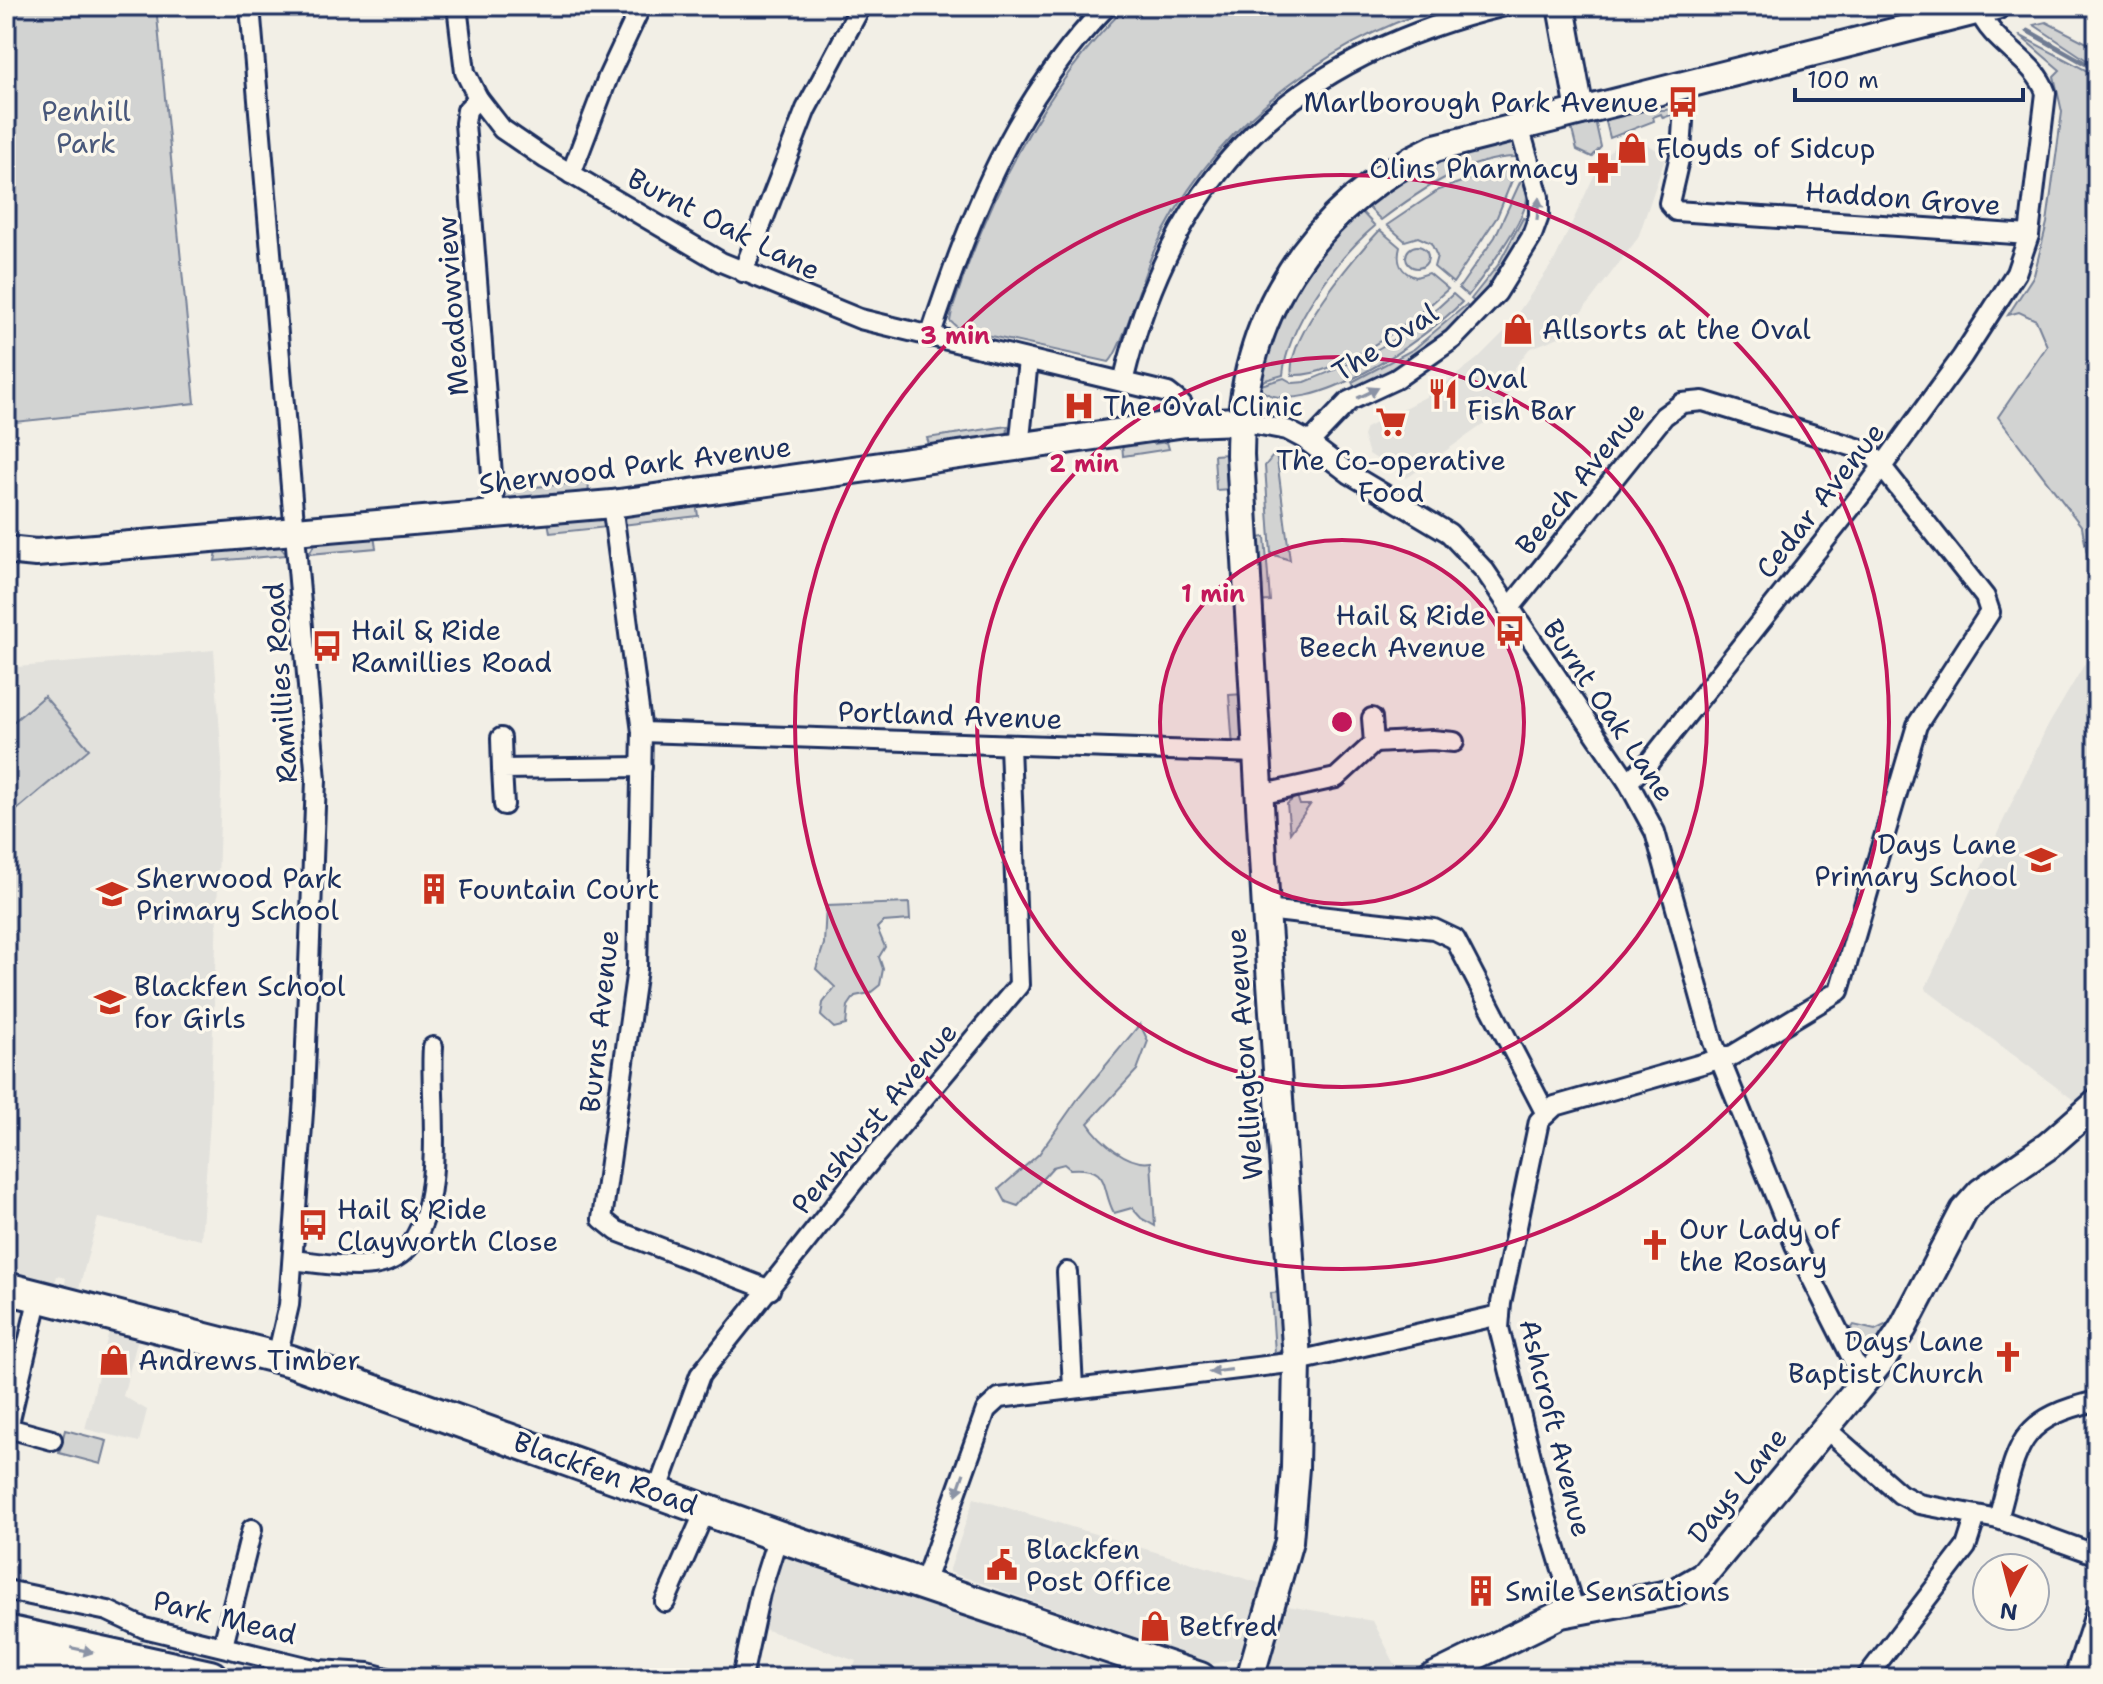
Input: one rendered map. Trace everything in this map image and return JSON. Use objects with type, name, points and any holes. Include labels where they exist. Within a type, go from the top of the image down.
[{"type":"highway","points":[[6,1633],[210,1678]]},
{"type":"highway","points":[[6,1663],[76,1678]]},
{"type":"main road","name":"Blackfen Road","points":[[6,1288],[277,1357],[778,1536],[1200,1678]]},
{"type":"street","name":"Ramillies Road","points":[[250,6],[316,780],[306,1066],[293,1260],[289,1305],[277,1357]]},
{"type":"street","name":"Burnt Oak Lane","points":[[457,6],[462,63],[478,98],[502,129],[571,174],[743,272],[838,312],[930,337],[1173,394],[1184,409],[1186,423]]},
{"type":"street","points":[[571,174],[608,77],[641,6]]},
{"type":"street","points":[[743,272],[801,120],[861,6]]},
{"type":"street","points":[[930,337],[962,240],[1003,149],[1039,87],[1107,6]]},
{"type":"street","points":[[1123,382],[1169,249],[1210,183],[1244,143],[1285,105],[1346,62],[1423,28],[1505,6]]},
{"type":"street","points":[[1561,6],[1580,111]]},
{"type":"street","points":[[1240,421],[1247,375],[1268,312],[1290,271],[1320,232],[1362,193],[1409,160],[1466,138],[1988,8]]},
{"type":"street","name":"Haddon Grove","points":[[1683,121],[1681,151],[1669,203],[1676,211],[2029,235],[2046,93],[2039,76],[1992,32],[1988,8]]},
{"type":"street","name":"Meadowview","points":[[478,98],[467,110],[465,123],[495,514]]},
{"type":"street","name":"The Oval","points":[[1309,443],[1349,401],[1396,379],[1453,339],[1497,293],[1531,238],[1539,216],[1539,197],[1519,126]]},
{"type":"street","name":"Cedar Avenue","points":[[1628,782],[1651,760],[1882,467],[2009,286],[2029,235]]},
{"type":"street","points":[[1019,448],[1028,360]]},
{"type":"street","name":"Beech Avenue","points":[[1509,609],[1664,416],[1682,403],[1714,403],[1858,448],[1882,467],[1985,597],[1989,617],[1917,725],[1839,991],[1740,1052],[1721,1059]]},
{"type":"street","name":"Sherwood Park Avenue","points":[[36,553],[612,504],[1186,423],[1240,421]]},
{"type":"street","name":"Burnt Oak Lane","points":[[1240,421],[1287,430],[1350,474],[1460,542],[1485,571],[1628,782],[1660,842],[1707,1023],[1795,1245],[1854,1362],[1869,1378]]},
{"type":"street","name":"Wellington Avenue","points":[[1240,421],[1259,795],[1297,1360],[1295,1468],[1289,1541],[1250,1678]]},
{"type":"street","name":"Burns Avenue","points":[[612,504],[642,732],[642,767],[637,969],[602,1219],[617,1231],[770,1290]]},
{"type":"street","points":[[6,550],[36,553]]},
{"type":"street","points":[[6,560],[36,553]]},
{"type":"street","points":[[1372,718],[1374,743]]},
{"type":"street","name":"Portland Avenue","points":[[642,732],[1257,753]]},
{"type":"street","points":[[501,738],[504,805]]},
{"type":"street","points":[[1259,795],[1336,778],[1374,743],[1454,742]]},
{"type":"street","name":"Penshurst Avenue","points":[[657,1492],[698,1378],[859,1175],[1019,985],[1010,745]]},
{"type":"street","points":[[502,769],[642,767]]},
{"type":"street","points":[[1266,910],[1434,929],[1455,939],[1545,1112],[1555,1106],[1721,1059]]},
{"type":"street","points":[[293,1260],[373,1265],[393,1258],[416,1239],[429,1203],[433,1136],[432,1056],[452,1068]]},
{"type":"street","name":"Days Lane","points":[[1431,1678],[1574,1609],[1674,1593],[1697,1581],[1869,1378],[1903,1328],[1964,1211],[1981,1192],[2048,1146],[2097,1103]]},
{"type":"street","name":"Ashcroft Avenue","points":[[1545,1112],[1535,1134],[1500,1315],[1502,1347],[1574,1609]]},
{"type":"street","points":[[1067,1272],[1073,1388]]},
{"type":"street","points":[[39,1296],[7,1428],[52,1440]]},
{"type":"street","points":[[923,1586],[991,1403],[999,1398],[1297,1360],[1500,1315]]},
{"type":"street","points":[[1998,1519],[2023,1437],[2033,1425],[2056,1413],[2097,1401]]},
{"type":"street","points":[[1825,1428],[1900,1494],[1931,1508],[1998,1519],[2097,1555]]},
{"type":"street","points":[[665,1602],[706,1509]]},
{"type":"street","points":[[1866,1678],[1966,1547],[1976,1516]]},
{"type":"street","points":[[223,1646],[252,1529]]},
{"type":"street","points":[[742,1678],[760,1593],[778,1536]]},
{"type":"street","name":"Park Mead","points":[[6,1590],[108,1611],[144,1628],[318,1670],[369,1673],[387,1678]]},
{"type":"street","points":[[2074,1678],[2097,1608]]},
{"type":"shaded area","points":[[1638,138],[1666,156],[1638,238],[1564,335],[1529,349],[1514,369],[1504,410],[1407,478],[1369,454],[1363,436],[1366,428],[1433,393],[1477,359],[1506,330],[1554,261],[1601,161],[1618,143]]},
{"type":"shaded area","name":"Days Lane Primary School","points":[[2097,643],[2097,1086],[2079,1104],[1925,989],[2045,731]]},
{"type":"shaded area","name":"Blackfen School for Girls","points":[[214,650],[222,761],[210,1121],[201,1240],[98,1218],[78,1292],[64,1288],[66,1278],[57,1276],[54,1286],[6,1273],[6,668]]},
{"type":"shaded area","points":[[109,1331],[138,1338],[123,1396],[147,1410],[139,1442],[85,1429]]},
{"type":"shaded area","points":[[974,1498],[1263,1584],[1238,1658],[1213,1664],[949,1572]]},
{"type":"shaded area","points":[[778,1543],[1169,1678],[850,1678],[856,1661],[761,1628]]},
{"type":"shaded area","points":[[1288,1606],[1373,1621],[1402,1678],[1277,1678],[1269,1665]]},
{"type":"green space","name":"Penhill Park","points":[[6,6],[156,6],[195,403],[6,423]]},
{"type":"green space","points":[[1127,6],[1443,6],[1352,44],[1271,99],[1235,133],[1203,170],[1175,211],[1152,255],[1126,329],[1109,362],[959,329],[950,321],[952,311],[983,227],[1021,147],[1069,73]]},
{"type":"green space","points":[[2046,22],[2097,48],[2097,67],[2034,25]]},
{"type":"green space","points":[[2019,35],[2097,76],[2097,606],[2082,527],[1998,417],[2047,346],[2036,320],[2019,312],[2008,315],[2034,275],[2047,223],[2062,112],[2054,76],[2060,70]]},
{"type":"green space","points":[[1677,109],[1679,112],[1663,118],[1661,114],[1653,117],[1654,121],[1610,138],[1605,118],[1630,112]]},
{"type":"green space","points":[[1595,120],[1601,147],[1592,157],[1577,150],[1571,126]]},
{"type":"green space","points":[[1512,141],[1517,157],[1480,163],[1444,178],[1381,220],[1365,204],[1438,158]]},
{"type":"green space","points":[[1511,164],[1516,166],[1515,173],[1497,217],[1453,283],[1434,267],[1437,256],[1431,243],[1418,237],[1405,241],[1387,225],[1439,190]]},
{"type":"green space","points":[[1522,178],[1527,197],[1520,219],[1468,296],[1459,288],[1495,237]]},
{"type":"green space","points":[[1359,209],[1375,226],[1346,255],[1304,314],[1294,335],[1283,375],[1262,381],[1263,360],[1288,302],[1319,255]]},
{"type":"green space","points":[[1523,218],[1530,221],[1477,304],[1471,299],[1498,265]]},
{"type":"green space","points":[[1380,230],[1400,247],[1399,262],[1403,270],[1416,277],[1429,273],[1448,289],[1416,316],[1353,357],[1331,367],[1292,375],[1299,341],[1310,320],[1339,278]]},
{"type":"green space","points":[[1417,246],[1425,249],[1428,257],[1425,265],[1417,268],[1409,265],[1406,257],[1409,249]]},
{"type":"green space","points":[[1453,294],[1462,302],[1446,317],[1366,372],[1307,395],[1281,397],[1261,390],[1261,385],[1284,378],[1293,383],[1305,382],[1365,356],[1420,322]]},
{"type":"green space","points":[[1466,305],[1471,310],[1431,344],[1355,388],[1352,382],[1414,349]]},
{"type":"green space","points":[[1008,426],[1007,437],[931,450],[927,438]]},
{"type":"green space","points":[[1152,438],[1154,444],[1167,442],[1169,449],[1123,456],[1122,442]]},
{"type":"green space","points":[[1276,452],[1290,560],[1271,554],[1265,466]]},
{"type":"green space","points":[[1228,454],[1230,489],[1216,490],[1214,455]]},
{"type":"green space","points":[[589,482],[588,497],[506,501],[500,490]]},
{"type":"green space","points":[[696,502],[698,516],[622,525],[628,514]]},
{"type":"green space","points":[[600,516],[608,527],[550,533],[548,521]]},
{"type":"green space","points":[[374,536],[376,548],[309,554],[316,541]]},
{"type":"green space","points":[[1265,537],[1270,601],[1255,602],[1258,538]]},
{"type":"green space","points":[[277,543],[287,555],[215,561],[218,546]]},
{"type":"green space","points":[[1244,694],[1245,736],[1233,747],[1229,695]]},
{"type":"green space","points":[[44,696],[89,749],[6,819],[6,728]]},
{"type":"green space","points":[[1297,796],[1300,805],[1310,805],[1290,833],[1287,804]]},
{"type":"green space","points":[[909,903],[910,920],[883,922],[877,928],[885,947],[879,957],[883,969],[880,985],[870,993],[855,996],[848,1006],[846,1025],[834,1028],[821,1016],[823,1003],[835,987],[816,969],[824,944],[826,906]]},
{"type":"green space","points":[[1140,1024],[1148,1041],[1137,1070],[1088,1123],[1115,1151],[1133,1160],[1151,1162],[1155,1226],[1132,1208],[1114,1213],[1099,1175],[1093,1171],[1070,1169],[1064,1164],[1053,1167],[1018,1206],[1006,1202],[999,1189],[1039,1154],[1077,1100]]},
{"type":"green space","points":[[1284,1292],[1287,1351],[1275,1353],[1271,1293]]},
{"type":"green space","points":[[1893,1321],[1877,1346],[1867,1352],[1860,1348],[1851,1329],[1854,1325],[1875,1330]]},
{"type":"green space","points":[[65,1430],[107,1441],[101,1464],[59,1453]]},
{"type":"waterway","points":[[2028,31],[2097,70]]},
{"type":"place","name":"Marlborough Park Avenue","points":[[1683,102]]},
{"type":"place","name":"Floyds of Sidcup","points":[[1632,148]]},
{"type":"place","name":"Olins Pharmacy","points":[[1603,168]]},
{"type":"place","name":"Allsorts at the Oval","points":[[1518,329]]},
{"type":"place","name":"Oval Fish Bar","points":[[1443,394]]},
{"type":"place","name":"The Oval Clinic","points":[[1079,406]]},
{"type":"place","name":"The Co-operative Food","points":[[1391,422]]},
{"type":"place","name":"Hail & Ride Beech Avenue","points":[[1510,631]]},
{"type":"place","name":"Hail & Ride Ramillies Road","points":[[327,646]]},
{"type":"place","name":"Days Lane Primary School","points":[[2041,860]]},
{"type":"place","name":"Fountain Court","points":[[434,889]]},
{"type":"place","name":"Sherwood Park Primary School","points":[[112,894]]},
{"type":"place","name":"Blackfen School for Girls","points":[[110,1002]]},
{"type":"place","name":"Hail & Ride Clayworth Close","points":[[313,1225]]},
{"type":"place","name":"Our Lady of the Rosary","points":[[1655,1245]]},
{"type":"place","name":"Days Lane Baptist Church","points":[[2008,1357]]},
{"type":"place","name":"Andrews Timber","points":[[114,1360]]},
{"type":"place","name":"Blackfen Post Office","points":[[1002,1565]]},
{"type":"place","name":"Smile Sensations","points":[[1481,1591]]},
{"type":"place","name":"Betfred","points":[[1155,1626]]}]
